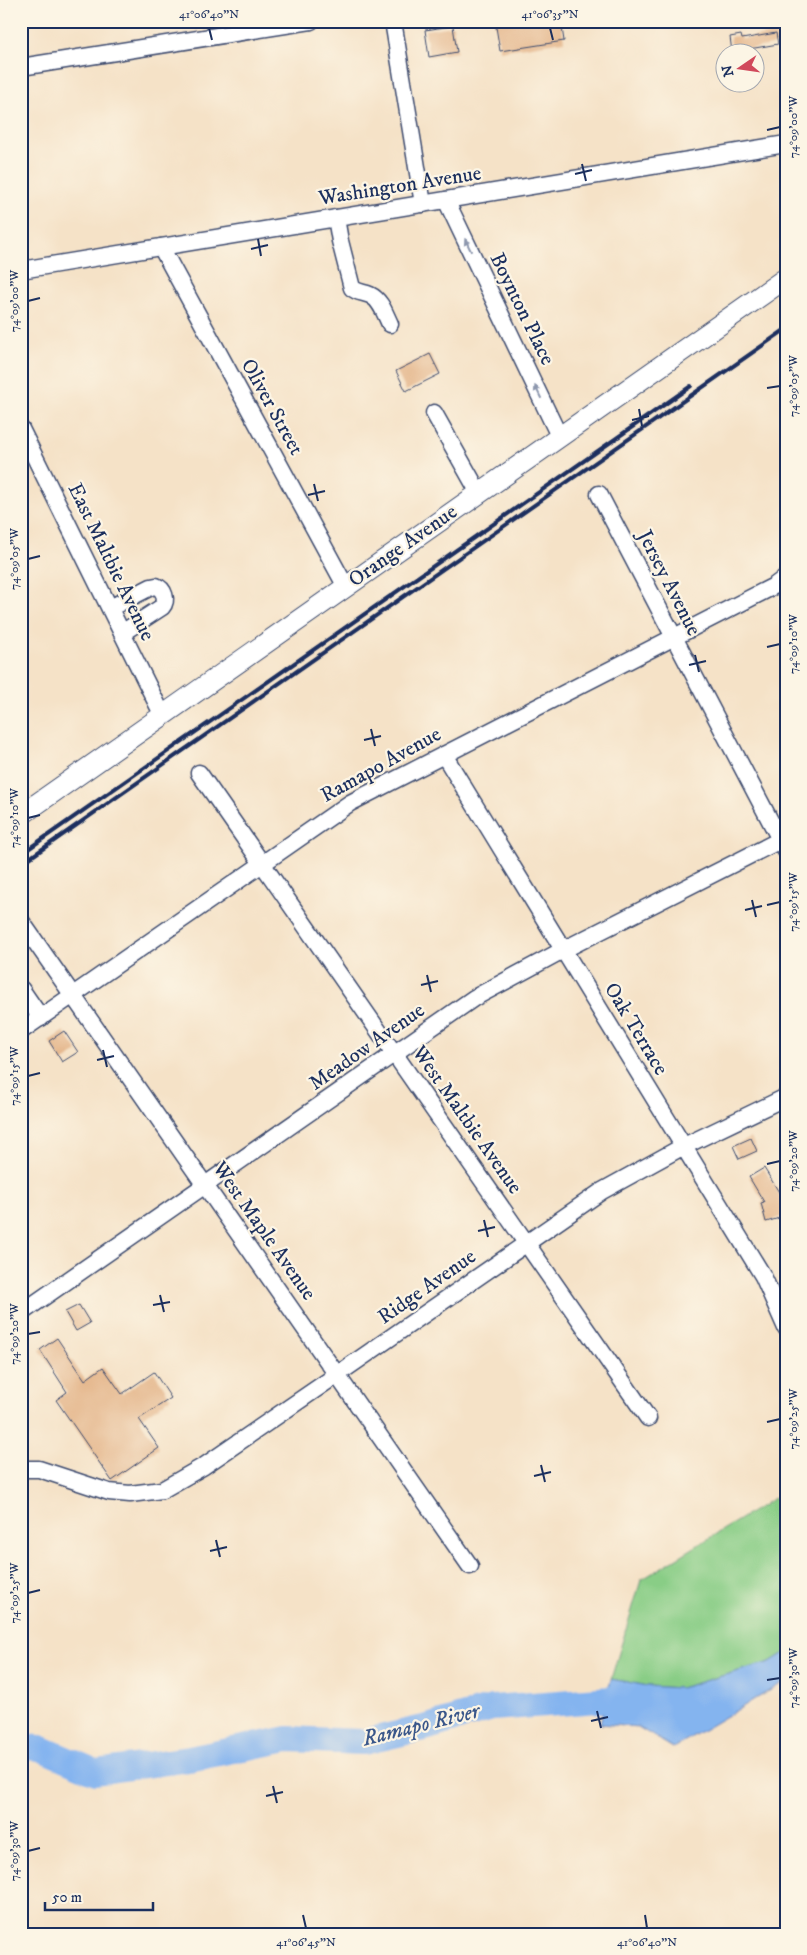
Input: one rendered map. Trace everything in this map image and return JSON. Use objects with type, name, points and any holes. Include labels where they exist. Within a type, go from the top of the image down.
[{"type":"main road","name":"Orange Avenue","points":[[21,815],[162,714],[786,278]]},
{"type":"street","points":[[21,67],[311,21]]},
{"type":"street","points":[[393,21],[423,204]]},
{"type":"street","name":"Washington Avenue","points":[[21,270],[786,144]]},
{"type":"street","name":"Boynton Place","points":[[446,200],[559,436]]},
{"type":"street","points":[[336,218],[352,288],[357,292],[368,294],[378,300],[390,324]]},
{"type":"street","name":"Oliver Street","points":[[161,247],[346,587]]},
{"type":"street","points":[[434,413],[478,493]]},
{"type":"street","name":"East Maltbie Avenue","points":[[21,429],[162,714]]},
{"type":"street","name":"Jersey Avenue","points":[[599,494],[672,636],[784,843]]},
{"type":"street","name":"Ramapo Avenue","points":[[21,1031],[350,803],[672,636],[774,586],[786,577]]},
{"type":"street","points":[[110,608],[151,587],[156,586],[162,590],[165,600],[162,607],[122,634]]},
{"type":"street","name":"Oak Terrace","points":[[444,755],[682,1147],[763,1276],[786,1328]]},
{"type":"street","name":"West Maltbie Avenue","points":[[200,773],[648,1418]]},
{"type":"street","name":"Meadow Avenue","points":[[21,1313],[474,998],[564,950],[784,843]]},
{"type":"street","name":"West Maple Avenue","points":[[21,921],[470,1566]]},
{"type":"street","points":[[21,989],[40,1018]]},
{"type":"street","name":"Ridge Avenue","points":[[21,1469],[40,1469],[109,1492],[130,1494],[162,1490],[204,1466],[602,1191],[682,1147],[786,1097]]},
{"type":"green space","points":[[786,1491],[786,1652],[770,1662],[680,1688],[648,1686],[611,1679],[641,1580]]},
{"type":"water","points":[[786,1652],[786,1681],[673,1748],[638,1727],[600,1724],[611,1679],[648,1686],[680,1688],[770,1662]]},
{"type":"building","points":[[495,21],[561,21],[564,41],[500,51]]},
{"type":"building","points":[[453,26],[457,52],[429,57],[425,30]]},
{"type":"building","points":[[776,33],[778,44],[764,46],[764,42],[731,42],[730,37],[741,35],[742,39]]},
{"type":"building","points":[[430,354],[440,374],[406,391],[396,371]]},
{"type":"building","points":[[64,1031],[78,1052],[62,1062],[49,1041]]},
{"type":"building","points":[[751,1138],[757,1151],[739,1159],[733,1146]]},
{"type":"building","points":[[764,1168],[782,1197],[786,1195],[786,1216],[766,1222],[761,1203],[764,1202],[749,1177]]},
{"type":"building","points":[[79,1305],[90,1323],[76,1331],[65,1312]]},
{"type":"building","points":[[57,1338],[85,1380],[103,1367],[122,1394],[154,1372],[171,1398],[139,1419],[159,1448],[112,1481],[56,1400],[67,1392],[40,1350]]},
{"type":"waterway","name":"Ramapo River","points":[[21,1747],[40,1748],[96,1772],[189,1759],[288,1739],[363,1742],[428,1727],[492,1708],[625,1698],[640,1701]]},
{"type":"railway","points":[[21,864],[786,329]]},
{"type":"railway","points":[[21,854],[691,386]]}]
